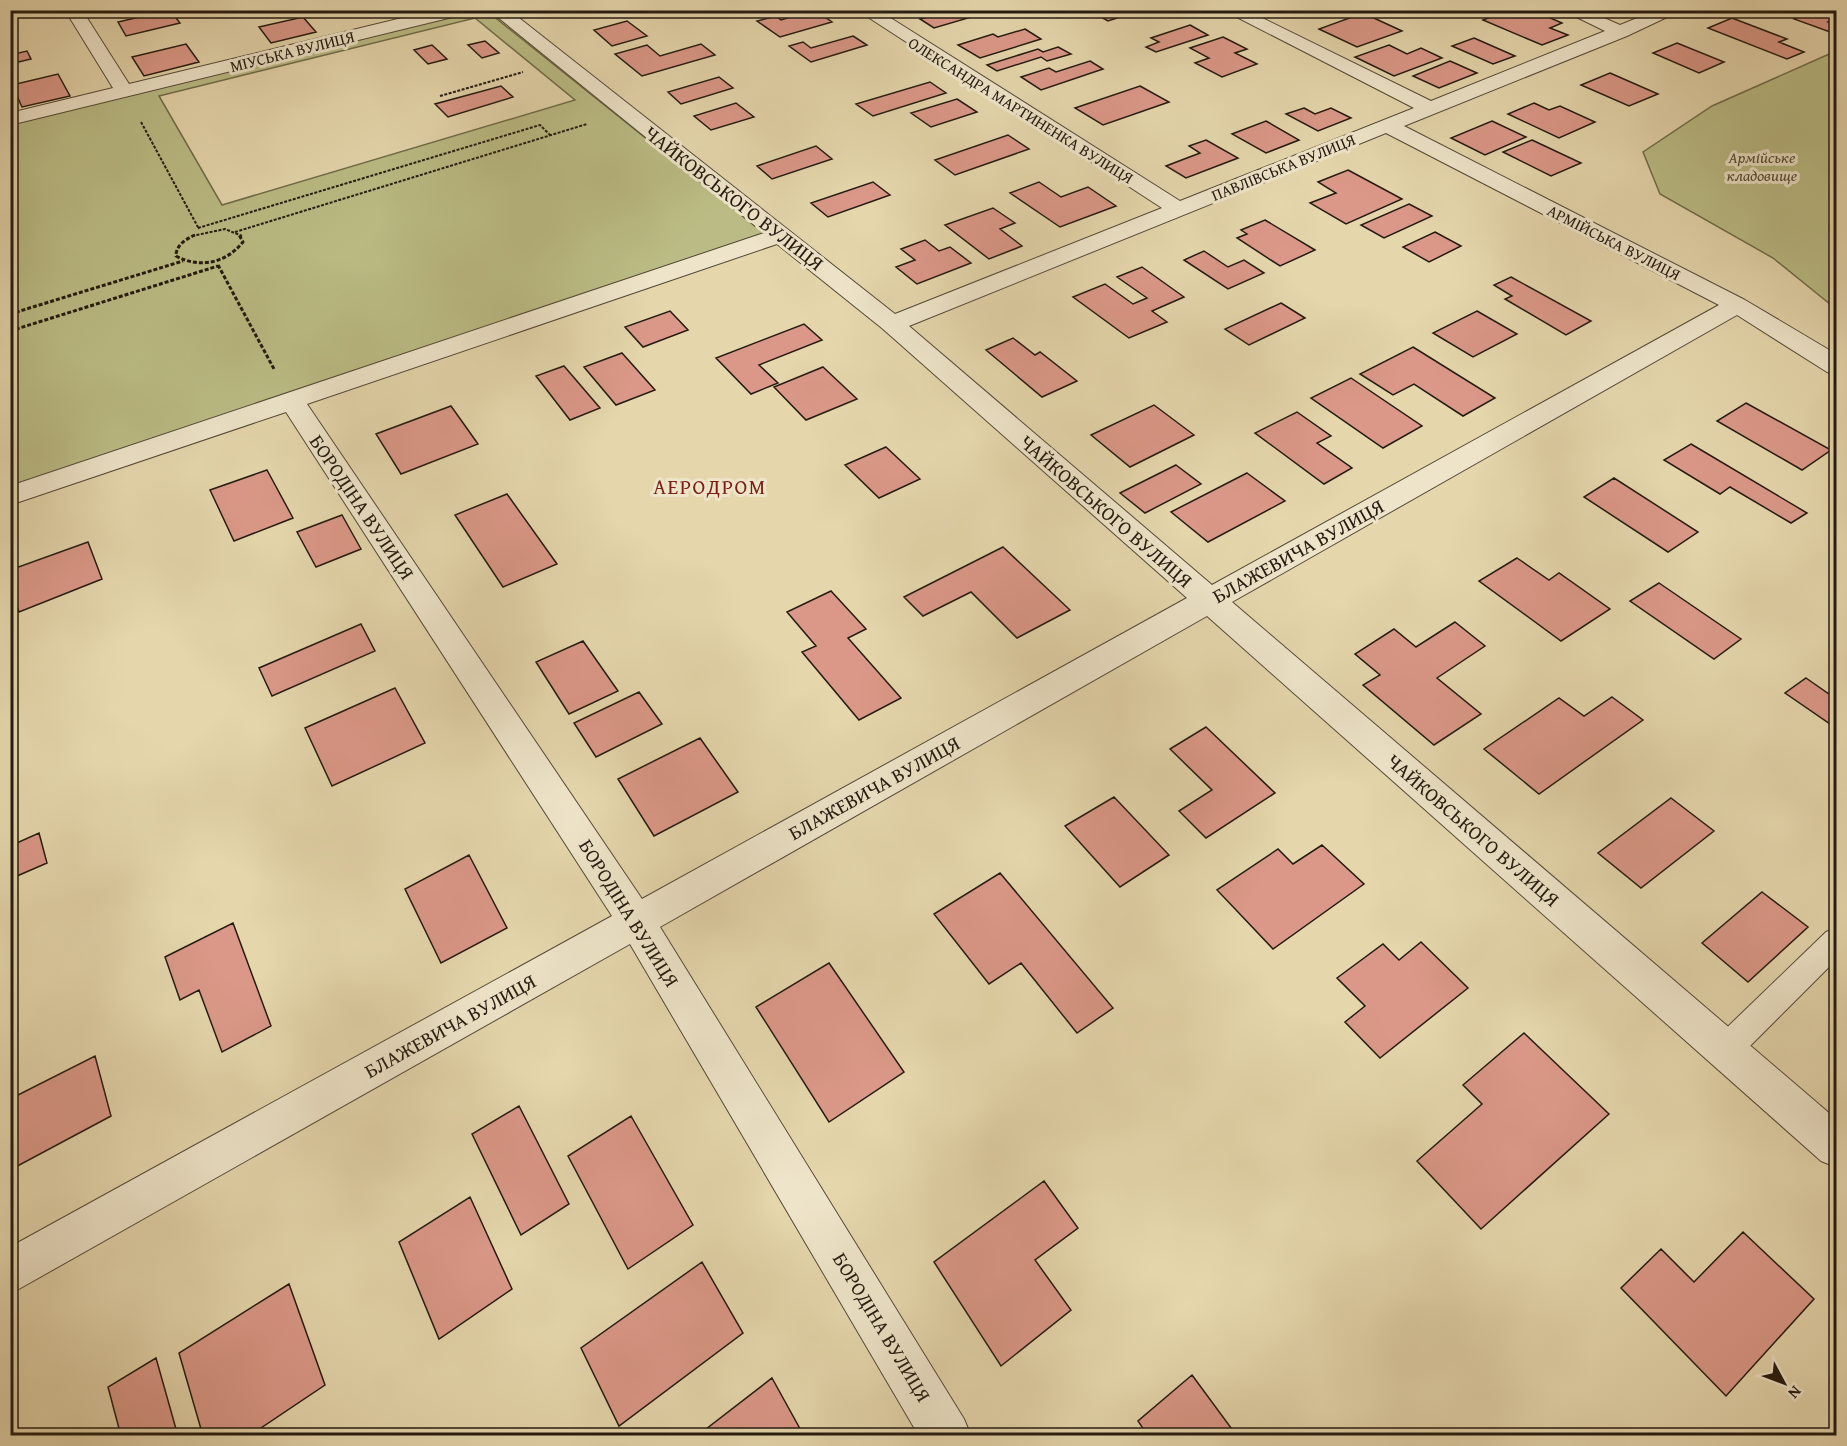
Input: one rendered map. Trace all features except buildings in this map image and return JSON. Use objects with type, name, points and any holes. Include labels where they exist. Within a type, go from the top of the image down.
[{"type":"street","points":[[73,10],[124,92]]},
{"type":"street","name":"МІУСЬКА ВУЛИЦЯ","points":[[10,119],[459,10]]},
{"type":"street","name":"ЧАЙКОВСЬКОГО ВУЛИЦЯ","points":[[497,10],[892,324],[1836,1146]]},
{"type":"street","name":"ОЛЕКСАНДРА МАРТИНЕНКА ВУЛИЦЯ","points":[[865,10],[1178,209]]},
{"type":"street","points":[[1231,10],[1430,108]]},
{"type":"street","points":[[1570,10],[1621,32]]},
{"type":"street","name":"ПАВЛІВСЬКА ВУЛИЦЯ","points":[[892,324],[1674,10]]},
{"type":"street","name":"АРМІЙСЬКА ВУЛИЦЯ","points":[[1387,125],[1737,305],[1827,359],[1836,367]]},
{"type":"street","points":[[10,496],[780,235]]},
{"type":"street","name":"БЛАЖЕВИЧА ВУЛИЦЯ","points":[[10,1272],[1737,305]]},
{"type":"street","name":"БОРОДІНА ВУЛИЦЯ","points":[[292,401],[636,921],[947,1436]]},
{"type":"lane","points":[[1725,1050],[1836,941]]},
{"type":"path","points":[[440,96],[561,62]]},
{"type":"path","points":[[124,92],[201,232]]},
{"type":"path","points":[[198,228],[540,125],[550,135],[235,232],[213,230],[201,232],[189,237],[176,250],[176,256],[192,263],[216,261],[238,249],[243,242],[242,236],[235,232]]},
{"type":"path","points":[[10,314],[183,261]]},
{"type":"path","points":[[216,261],[292,401]]},
{"type":"path","points":[[10,331],[218,266]]},
{"type":"green space","points":[[471,11],[487,11],[764,233],[11,488],[11,124]],"holes":[[[475,18],[575,100],[222,205],[159,96]]]},
{"type":"green space","name":"Армійське кладовище","points":[[1836,51],[1836,309],[1773,258],[1660,194],[1643,152],[1712,106]]},
{"type":"district","name":"АЕРОДРОМ","points":[[710,487]]}]
